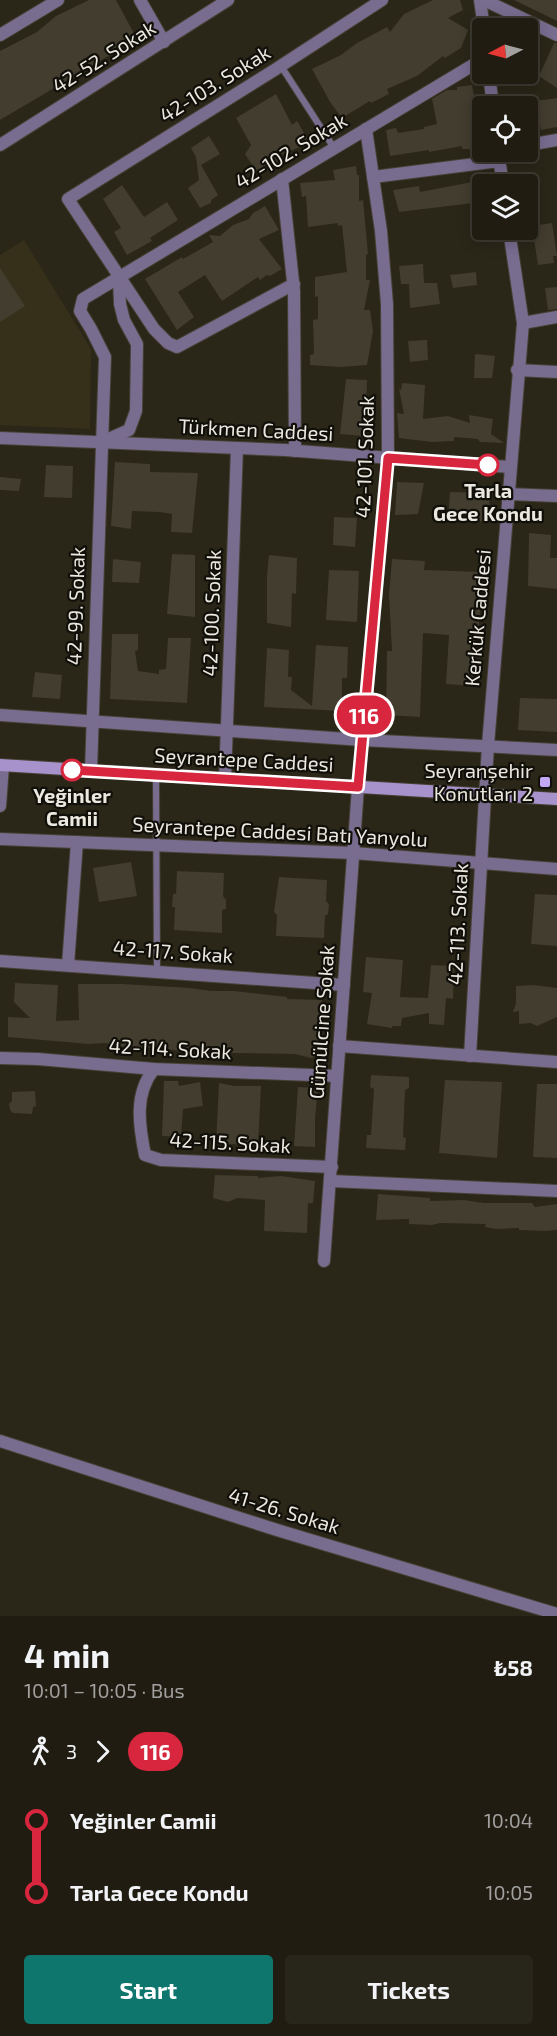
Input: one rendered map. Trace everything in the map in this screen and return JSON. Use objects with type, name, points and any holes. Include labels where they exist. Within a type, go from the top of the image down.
[{"type":"street","points":[[0,34],[58,0]]},
{"type":"street","points":[[140,0],[164,42]]},
{"type":"street","name":"42-52. Sokak","points":[[0,145],[228,0]]},
{"type":"street","name":"42-103. Sokak","points":[[119,277],[68,199],[382,0]]},
{"type":"street","points":[[483,18],[482,0],[557,35]]},
{"type":"street","name":"42-102. Sokak","points":[[119,277],[472,66]]},
{"type":"street","name":"42-101. Sokak","points":[[358,787],[388,458],[387,304],[381,231],[366,129]]},
{"type":"street","points":[[538,143],[557,140]]},
{"type":"street","points":[[373,177],[472,160]]},
{"type":"street","points":[[282,179],[294,284],[295,451]]},
{"type":"street","name":"Kerkük Caddesi","points":[[486,794],[488,745],[523,323],[511,240]]},
{"type":"street","points":[[119,277],[154,329],[168,343],[177,347],[294,284]]},
{"type":"street","points":[[101,442],[129,430],[136,411],[137,344],[124,320],[120,304],[119,277]]},
{"type":"street","name":"42-99. Sokak","points":[[91,771],[105,357],[80,311],[83,299],[119,277]]},
{"type":"street","points":[[523,323],[557,317]]},
{"type":"street","points":[[518,369],[557,372]]},
{"type":"street","name":"Türkmen Caddesi","points":[[0,438],[295,451],[510,467]]},
{"type":"street","name":"42-100. Sokak","points":[[225,779],[237,448]]},
{"type":"street","points":[[508,494],[557,496]]},
{"type":"street","points":[[0,715],[362,741],[488,745],[557,750]]},
{"type":"street","points":[[0,806],[1,766]]},
{"type":"street","name":"Seyrantepe Caddesi","points":[[1,766],[557,799]]},
{"type":"street","name":"Gümülcine Sokak","points":[[324,1261],[358,787]]},
{"type":"street","name":"42-113. Sokak","points":[[470,1056],[486,794]]},
{"type":"street","name":"Seyrantepe Caddesi Batı Yanyolu","points":[[0,839],[353,853],[557,869]]},
{"type":"street","points":[[68,965],[77,842]]},
{"type":"street","name":"42-117. Sokak","points":[[0,960],[344,985]]},
{"type":"street","points":[[339,1046],[557,1062]]},
{"type":"street","name":"42-114. Sokak","points":[[0,1058],[154,1069],[337,1076]]},
{"type":"street","name":"42-115. Sokak","points":[[154,1069],[145,1080],[141,1100],[139,1120],[145,1155],[161,1160],[332,1167]]},
{"type":"street","points":[[331,1181],[557,1191]]},
{"type":"street","name":"41-26. Sokak","points":[[0,1441],[277,1530],[557,1614]]},
{"type":"lane","points":[[281,66],[334,148]]},
{"type":"lane","points":[[156,775],[158,970]]},
{"type":"shaded area","points":[[24,240],[91,349],[90,429],[0,425],[0,255]]},
{"type":"building","points":[[89,0],[116,0],[137,39],[0,120],[0,51],[37,32],[56,16]]},
{"type":"building","points":[[433,0],[460,0],[463,10],[448,18],[468,30],[461,48],[445,58],[443,56],[417,76],[387,89],[389,94],[371,103],[370,101],[342,118],[330,102],[312,69],[341,55],[357,43],[387,27],[390,32],[404,14]]},
{"type":"building","points":[[514,0],[557,0],[557,21]]},
{"type":"building","points":[[554,43],[557,43],[557,88],[539,76]]},
{"type":"building","points":[[472,85],[474,96],[472,96],[472,149],[462,149],[462,146],[390,156],[386,130],[396,128],[398,133],[424,129],[424,127],[437,124],[432,99],[447,90],[457,90],[457,87]]},
{"type":"building","points":[[276,94],[292,125],[297,121],[310,143],[275,157],[278,162],[258,174],[245,154],[251,145],[236,118]]},
{"type":"building","points":[[557,98],[557,127],[541,130],[538,101]]},
{"type":"building","points":[[209,136],[220,154],[201,165],[218,195],[211,200],[211,203],[200,208],[188,188],[199,180],[196,157],[191,148]]},
{"type":"building","points":[[356,166],[357,175],[359,175],[359,201],[363,200],[368,254],[366,255],[366,280],[370,280],[364,310],[370,310],[373,331],[367,365],[341,367],[310,365],[310,355],[314,354],[313,320],[318,319],[315,277],[347,272],[342,225],[338,226],[338,223],[308,227],[306,196],[302,197],[300,183],[335,180],[333,170]]},
{"type":"building","points":[[472,182],[472,203],[399,212],[393,190],[419,186],[420,192]]},
{"type":"building","points":[[122,185],[144,217],[167,202],[178,220],[150,238],[152,241],[127,255],[114,232],[121,228],[103,199]]},
{"type":"building","points":[[265,206],[279,230],[259,239],[282,269],[260,280],[258,277],[222,301],[205,275],[178,292],[194,317],[177,330],[145,279],[213,242],[209,235],[220,236],[233,225],[249,219],[253,213]]},
{"type":"building","points":[[552,223],[557,256],[553,256],[554,263],[538,265],[534,240],[538,240],[538,225]]},
{"type":"building","points":[[423,264],[424,283],[437,283],[440,304],[410,308],[409,284],[401,284],[399,266]]},
{"type":"building","points":[[0,268],[25,306],[0,322]]},
{"type":"building","points":[[476,272],[477,285],[453,288],[450,275]]},
{"type":"building","points":[[557,287],[557,309],[548,310],[545,288]]},
{"type":"building","points":[[427,340],[428,360],[410,362],[408,341]]},
{"type":"building","points":[[475,354],[495,356],[492,378],[474,378]]},
{"type":"building","points":[[346,379],[367,380],[366,414],[375,414],[365,422],[365,436],[340,434]]},
{"type":"building","points":[[402,383],[425,385],[423,419],[448,416],[470,423],[469,415],[493,419],[491,434],[504,443],[480,442],[478,439],[454,437],[454,441],[432,442],[399,438],[397,413],[404,414],[399,389],[401,390]]},
{"type":"building","points":[[115,462],[150,464],[150,472],[198,473],[192,533],[171,532],[172,514],[159,512],[132,511],[131,529],[111,526]]},
{"type":"building","points":[[46,465],[73,466],[72,498],[44,497]]},
{"type":"building","points":[[0,477],[21,479],[19,491],[0,490]]},
{"type":"building","points":[[397,482],[424,483],[418,514],[395,515]]},
{"type":"building","points":[[450,492],[490,493],[488,522],[448,519]]},
{"type":"building","points":[[334,517],[357,518],[355,547],[333,545]]},
{"type":"building","points":[[529,533],[551,535],[550,558],[557,558],[557,589],[528,586]]},
{"type":"building","points":[[172,554],[195,555],[195,617],[167,614]]},
{"type":"building","points":[[269,555],[297,558],[296,594],[292,593],[291,627],[267,623]]},
{"type":"building","points":[[113,559],[141,562],[139,583],[112,582]]},
{"type":"building","points":[[392,559],[425,561],[424,570],[483,572],[472,686],[446,684],[449,635],[423,633],[420,717],[386,715],[387,651],[392,651],[389,595]]},
{"type":"building","points":[[329,570],[359,571],[357,622],[326,620]]},
{"type":"building","points":[[112,634],[138,634],[138,650],[135,651],[138,671],[159,674],[159,670],[166,669],[168,638],[191,638],[187,703],[110,699]]},
{"type":"building","points":[[316,645],[348,647],[347,678],[342,678],[342,711],[264,707],[267,648],[289,650],[288,677],[292,677],[291,690],[312,706]]},
{"type":"building","points":[[35,672],[62,675],[60,699],[32,697]]},
{"type":"building","points":[[520,698],[557,699],[557,732],[518,730]]},
{"type":"building","name":"Yeğinler Camii","points":[[131,862],[137,896],[99,902],[93,868]]},
{"type":"building","points":[[177,871],[224,873],[223,896],[226,900],[226,909],[222,910],[222,933],[174,930],[175,907],[172,907],[173,894],[176,894]]},
{"type":"building","points":[[279,877],[327,880],[326,901],[329,904],[328,914],[325,916],[324,938],[276,936],[277,915],[274,912]]},
{"type":"building","points":[[535,894],[557,895],[557,946],[531,944]]},
{"type":"building","points":[[366,957],[403,960],[400,997],[428,998],[431,965],[454,966],[453,999],[446,998],[444,1025],[429,1024],[429,1013],[402,1018],[401,1026],[392,1026],[392,1028],[367,1024],[372,993],[363,992]]},
{"type":"building","points":[[15,983],[58,985],[56,1021],[79,1020],[78,984],[190,988],[287,997],[287,999],[322,1000],[318,1056],[311,1058],[295,1054],[234,1053],[206,1049],[206,1052],[181,1048],[181,1051],[153,1047],[133,1049],[105,1043],[89,1044],[8,1037],[8,1017],[30,1018],[14,1002]]},
{"type":"building","points":[[534,985],[557,988],[557,1017],[537,1026],[531,1023],[519,1024],[519,1011],[513,1012],[516,1003],[516,986]]},
{"type":"building","points":[[371,1075],[409,1077],[409,1088],[405,1090],[403,1137],[406,1138],[405,1150],[366,1148],[367,1135],[371,1135],[374,1089],[370,1087]]},
{"type":"building","points":[[445,1080],[502,1082],[497,1158],[439,1153]]},
{"type":"building","points":[[164,1081],[178,1081],[179,1086],[200,1082],[203,1106],[183,1109],[181,1137],[162,1136]]},
{"type":"building","points":[[219,1083],[235,1086],[261,1086],[258,1146],[216,1143]]},
{"type":"building","points":[[537,1084],[557,1084],[557,1158],[533,1157]]},
{"type":"building","points":[[298,1087],[318,1088],[315,1147],[294,1146]]},
{"type":"building","points":[[35,1091],[36,1106],[33,1107],[32,1114],[13,1113],[10,1110],[12,1092]]},
{"type":"building","points":[[215,1175],[258,1176],[258,1178],[281,1176],[315,1181],[313,1203],[308,1203],[307,1233],[264,1231],[265,1200],[237,1198],[228,1202],[213,1198]]},
{"type":"building","points":[[378,1194],[430,1198],[430,1201],[532,1203],[535,1207],[557,1204],[557,1230],[496,1229],[485,1227],[486,1224],[409,1224],[409,1219],[376,1220]]},
{"type":"bus line","name":"116","points":[[72,770],[358,787],[388,458],[488,465]]},
{"type":"place","name":"Tarla Gece Kondu","points":[[488,465]]},
{"type":"place","name":"Yeğinler Camii","points":[[72,770]]},
{"type":"place","name":"Seyranşehir Konutları 2","points":[[545,782]]}]
